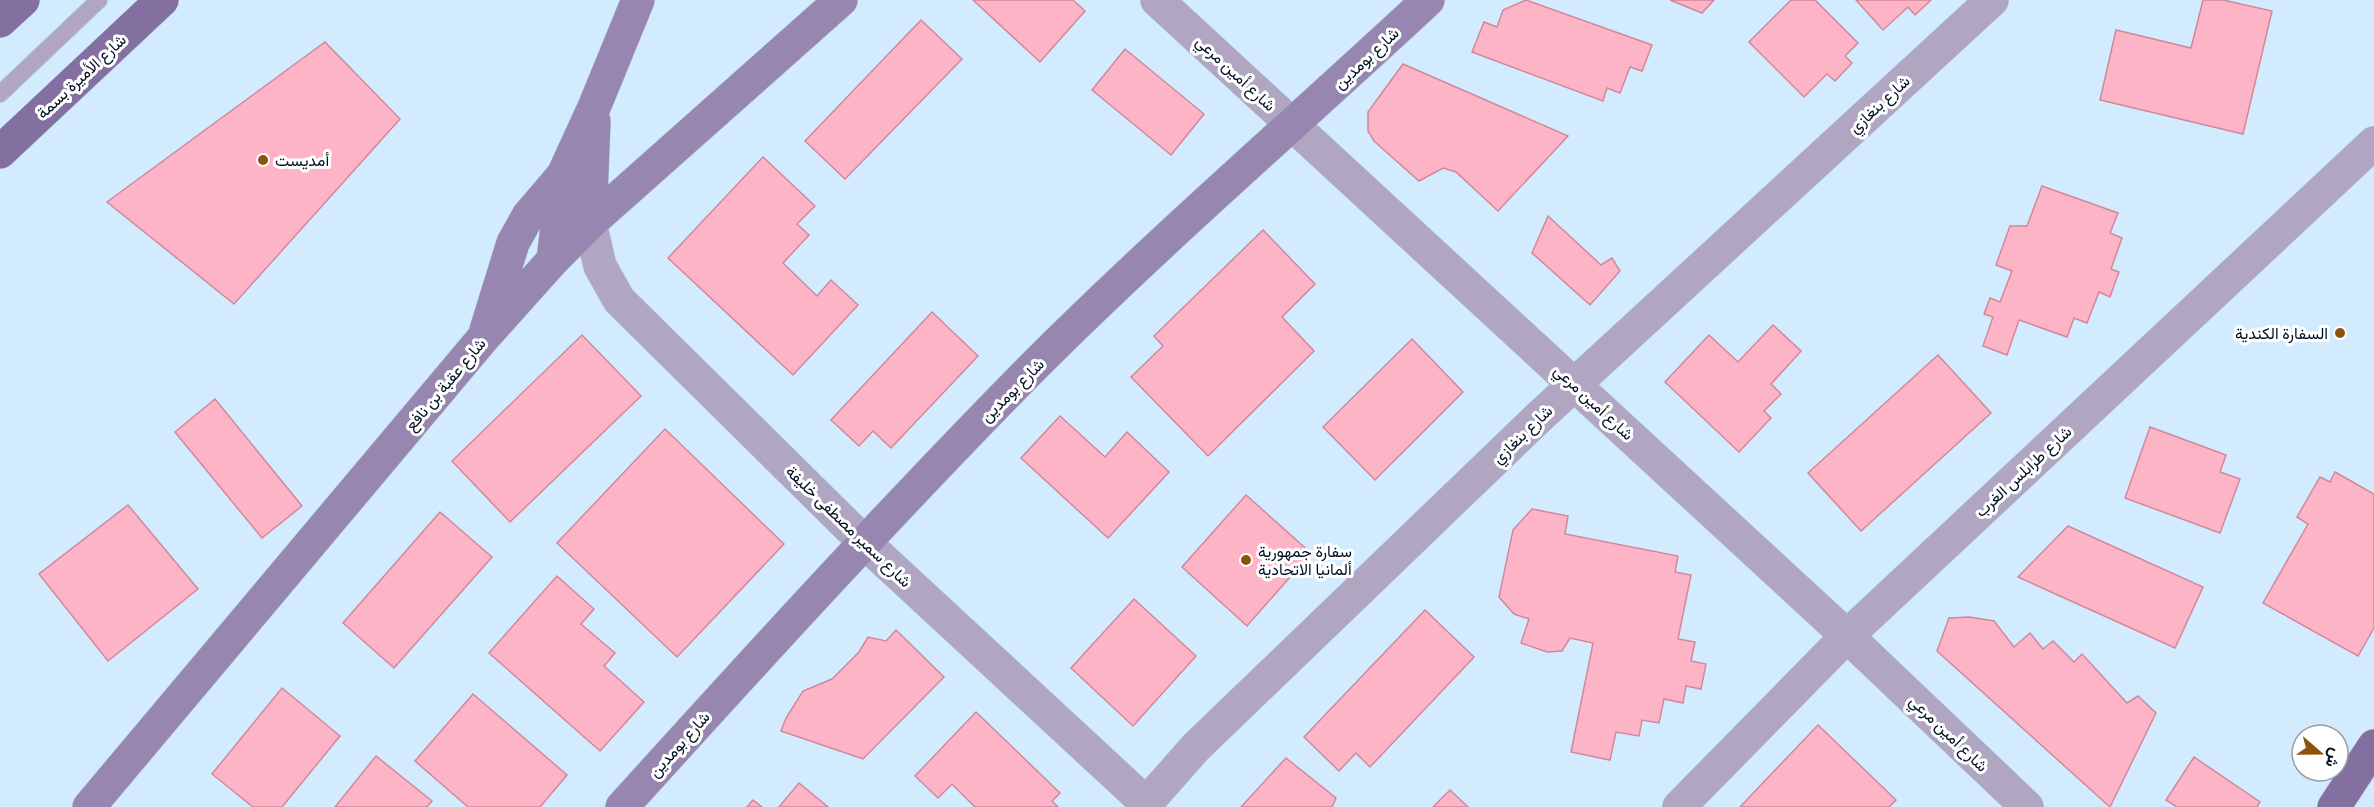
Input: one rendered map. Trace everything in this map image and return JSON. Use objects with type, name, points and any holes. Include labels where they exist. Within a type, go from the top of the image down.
[{"type":"main road","points":[[0,21],[23,0]]},
{"type":"main road","name":"شارع الأميرة بسمة","points":[[0,152],[162,0]]},
{"type":"main road","points":[[2334,807],[2374,746]]},
{"type":"street","points":[[484,337],[513,243],[528,216],[563,175],[595,105],[638,0]]},
{"type":"street","name":"شارع عقبة بن نافع","points":[[89,807],[484,337],[553,260],[590,223],[841,0]]},
{"type":"street","name":"شارع أمين مرعي","points":[[1157,0],[1847,636],[2027,807]]},
{"type":"street","name":"شارع بومدين","points":[[622,807],[864,542],[1035,365],[1215,194],[1293,126],[1428,0]]},
{"type":"street","name":"شارع بنغازي","points":[[1144,805],[1196,747],[1575,384],[1992,0]]},
{"type":"street","points":[[590,223],[595,105]]},
{"type":"street","name":"شارع طرابلس الغرب","points":[[1679,807],[1847,636],[2374,143]]},
{"type":"street","points":[[553,260],[563,175]]},
{"type":"street","name":"شارع سمير مصطفى خليفة","points":[[590,223],[600,266],[619,300],[864,542],[1144,805]]},
{"type":"lane","points":[[0,94],[99,0]]},
{"type":"building","points":[[973,0],[1073,0],[1085,11],[1040,62]]},
{"type":"building","points":[[1526,0],[1652,45],[1642,71],[1630,67],[1620,93],[1607,88],[1603,101],[1472,52],[1484,22],[1497,27],[1503,10]]},
{"type":"building","points":[[1670,0],[1714,0],[1702,13]]},
{"type":"building","points":[[1791,0],[1815,0],[1858,43],[1845,56],[1852,63],[1835,81],[1827,74],[1804,97],[1749,42]]},
{"type":"building","points":[[1856,0],[1931,0],[1915,15],[1908,7],[1883,30]]},
{"type":"building","points":[[2203,0],[2223,0],[2272,11],[2243,134],[2100,100],[2116,30],[2191,48]]},
{"type":"building","points":[[921,20],[962,59],[845,179],[805,141]]},
{"type":"building","name":"أمديست","points":[[325,42],[400,119],[234,304],[107,202]]},
{"type":"building","points":[[1125,49],[1204,114],[1171,155],[1092,90]]},
{"type":"building","points":[[1403,64],[1568,136],[1498,211],[1456,172],[1443,168],[1419,181],[1374,141],[1368,131],[1368,112]]},
{"type":"building","points":[[763,157],[815,206],[797,224],[809,235],[783,263],[817,296],[831,280],[858,305],[793,375],[668,258]]},
{"type":"building","points":[[2042,186],[2118,213],[2110,233],[2122,238],[2111,269],[2119,272],[2110,297],[2099,292],[2087,323],[2074,318],[2067,337],[2019,320],[2007,355],[1983,346],[1993,317],[1984,314],[1990,298],[2000,302],[2012,271],[1996,265],[2010,226],[2027,226]]},
{"type":"building","points":[[1548,216],[1601,265],[1612,258],[1620,271],[1590,305],[1532,253]]},
{"type":"building","points":[[1263,230],[1315,284],[1282,317],[1314,351],[1208,456],[1131,377],[1163,346],[1154,336]]},
{"type":"building","points":[[932,312],[978,356],[891,448],[873,431],[859,446],[831,420]]},
{"type":"building","points":[[1773,325],[1801,351],[1771,384],[1781,394],[1764,411],[1771,418],[1739,452],[1665,382],[1709,335],[1738,362]]},
{"type":"building","points":[[582,335],[641,396],[510,522],[452,461]]},
{"type":"building","points":[[1412,339],[1463,392],[1375,480],[1323,427]]},
{"type":"building","points":[[1938,355],[1991,413],[1861,531],[1808,473]]},
{"type":"building","points":[[215,399],[302,506],[262,538],[175,432]]},
{"type":"building","points":[[1060,416],[1105,457],[1127,432],[1169,472],[1108,538],[1021,458]]},
{"type":"building","points":[[2150,427],[2226,455],[2220,472],[2240,479],[2220,533],[2125,498]]},
{"type":"building","points":[[665,429],[784,544],[677,657],[557,543]]},
{"type":"building","points":[[2335,472],[2374,494],[2374,628],[2358,656],[2263,603],[2308,524],[2297,517],[2320,477],[2330,482]]},
{"type":"building","name":"سفارة جمهورية ألمانيا الاتحادية","points":[[1246,495],[1311,553],[1247,626],[1182,567]]},
{"type":"building","points":[[128,505],[198,589],[108,661],[39,574]]},
{"type":"building","points":[[1532,509],[1568,516],[1565,534],[1678,556],[1675,572],[1691,575],[1678,639],[1695,642],[1691,661],[1706,664],[1701,689],[1686,686],[1683,703],[1664,699],[1659,723],[1642,720],[1639,736],[1616,732],[1610,760],[1571,752],[1593,643],[1570,638],[1562,651],[1547,652],[1521,643],[1529,619],[1514,614],[1499,597],[1513,530]]},
{"type":"building","points":[[440,512],[492,557],[394,668],[343,623]]},
{"type":"building","points":[[2068,526],[2203,587],[2175,648],[2018,577]]},
{"type":"building","points":[[557,576],[594,609],[581,624],[615,653],[604,666],[644,702],[600,751],[489,653]]},
{"type":"building","points":[[1134,599],[1196,656],[1133,726],[1071,668]]},
{"type":"building","points":[[1425,610],[1474,657],[1370,767],[1356,753],[1339,771],[1304,737]]},
{"type":"building","points":[[1969,617],[1994,621],[2014,647],[2030,633],[2043,649],[2053,641],[2074,662],[2082,654],[2127,703],[2138,696],[2156,713],[2110,807],[1937,651],[1949,618]]},
{"type":"building","points":[[896,630],[944,677],[863,759],[781,731],[786,718],[803,691],[832,679],[859,652],[868,637],[886,641]]},
{"type":"building","points":[[282,688],[340,736],[282,807],[253,807],[212,774]]},
{"type":"building","points":[[473,694],[567,775],[540,807],[468,807],[415,761]]},
{"type":"building","points":[[976,712],[1060,793],[1052,801],[1058,807],[975,807],[952,784],[938,798],[915,776]]},
{"type":"building","points":[[1818,725],[1896,800],[1889,807],[1740,807]]},
{"type":"building","points":[[376,756],[432,801],[427,807],[335,807]]},
{"type":"building","points":[[2194,757],[2260,802],[2257,807],[2177,807],[2166,800]]},
{"type":"building","points":[[1286,758],[1336,798],[1332,807],[1241,807]]},
{"type":"building","points":[[799,783],[828,807],[779,807]]},
{"type":"building","points":[[1450,790],[1468,807],[1433,807]]},
{"type":"building","points":[[753,800],[762,807],[747,807]]},
{"type":"place","name":"أمديست","points":[[263,160]]},
{"type":"place","name":"السفارة الكندية","points":[[2340,333]]},
{"type":"place","name":"سفارة جمهورية ألمانيا الاتحادية","points":[[1246,560]]}]
